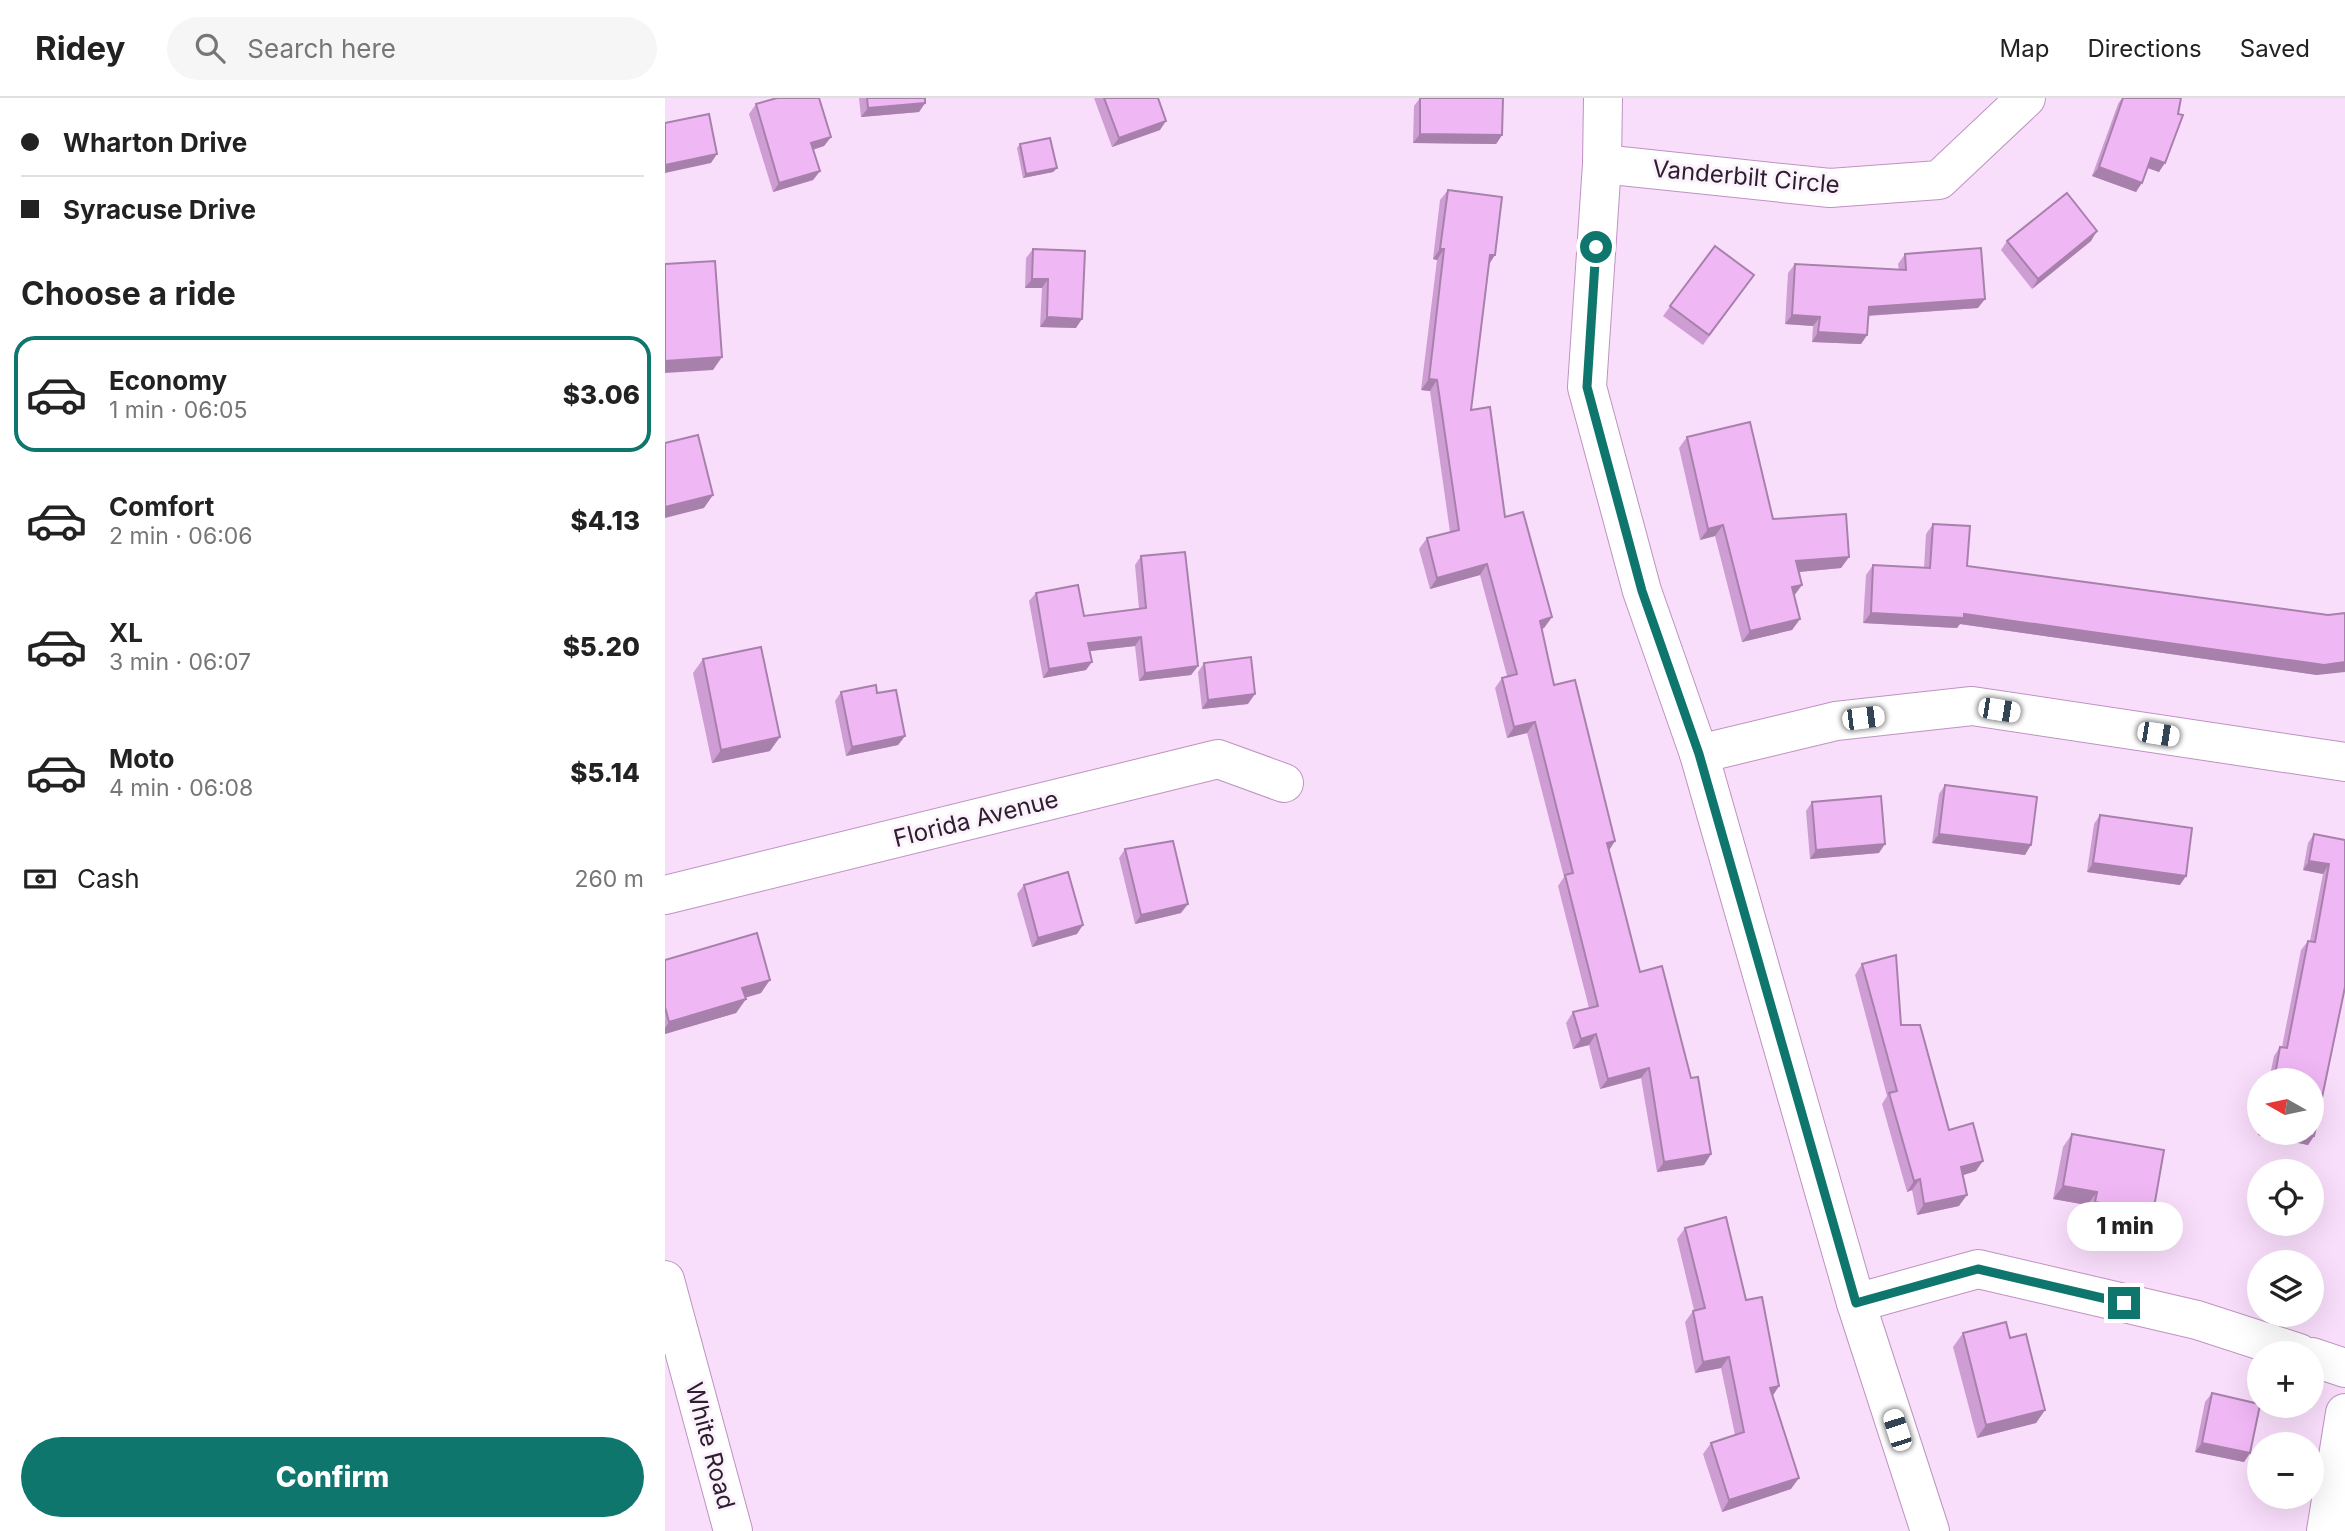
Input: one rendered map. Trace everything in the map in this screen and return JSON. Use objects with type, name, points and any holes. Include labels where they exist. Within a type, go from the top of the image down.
[{"type":"street","points":[[1603,98],[1602,164],[1587,387],[1642,591],[1699,754],[1856,1303],[1930,1531]]},
{"type":"street","name":"Vanderbilt Circle","points":[[1602,164],[1830,188],[1939,180],[2026,98]]},
{"type":"street","points":[[1699,754],[1836,722],[1972,706],[2345,761]]},
{"type":"street","name":"Florida Avenue","points":[[665,895],[1219,760],[1284,783]]},
{"type":"street","points":[[1856,1303],[1978,1269],[2197,1320],[2262,1341]]},
{"type":"street","name":"White Road","points":[[665,1280],[733,1531]]},
{"type":"street","points":[[2324,1361],[2345,1368]]},
{"type":"street","points":[[2326,1531],[2345,1413]]},
{"type":"building","points":[[777,98],[819,98],[831,137],[811,143],[820,171],[779,183],[756,104]]},
{"type":"building","points":[[867,98],[925,98],[925,103],[868,108]]},
{"type":"building","points":[[1104,98],[1158,98],[1166,121],[1119,138]]},
{"type":"building","points":[[1420,98],[1503,98],[1502,135],[1420,134]]},
{"type":"building","points":[[2123,98],[2181,98],[2178,114],[2183,115],[2165,163],[2151,158],[2142,183],[2099,167]]},
{"type":"building","points":[[709,114],[717,154],[665,165],[665,123]]},
{"type":"building","points":[[1050,138],[1057,168],[1026,174],[1020,144]]},
{"type":"building","points":[[1448,190],[1502,197],[1495,255],[1490,255],[1471,410],[1490,407],[1505,517],[1523,512],[1552,617],[1540,621],[1554,685],[1575,680],[1615,841],[1607,843],[1640,972],[1662,966],[1691,1078],[1698,1077],[1711,1154],[1664,1162],[1649,1068],[1608,1079],[1596,1034],[1581,1039],[1573,1012],[1598,1006],[1565,875],[1573,873],[1535,722],[1514,727],[1502,678],[1517,674],[1487,564],[1437,578],[1427,538],[1459,530],[1437,380],[1429,379]]},
{"type":"building","points":[[2067,193],[2097,231],[2038,279],[2007,241]]},
{"type":"building","points":[[1715,246],[1754,275],[1709,335],[1670,306]]},
{"type":"building","points":[[1981,248],[1985,299],[1869,307],[1867,335],[1818,332],[1820,317],[1792,315],[1795,264],[1906,270],[1905,254]]},
{"type":"building","points":[[1033,249],[1085,251],[1082,319],[1047,317],[1048,279],[1032,279]]},
{"type":"building","points":[[715,261],[722,357],[665,361],[665,264]]},
{"type":"building","points":[[1750,422],[1773,519],[1846,514],[1849,557],[1796,561],[1802,585],[1792,587],[1800,619],[1750,631],[1723,525],[1708,529],[1687,437]]},
{"type":"building","points":[[698,435],[713,495],[665,507],[665,443]]},
{"type":"building","points":[[1933,524],[1970,526],[1967,566],[2328,615],[2345,613],[2345,662],[2324,665],[1964,614],[1964,618],[1871,613],[1873,565],[1930,568]]},
{"type":"building","points":[[1185,552],[1198,666],[1145,673],[1141,637],[1088,643],[1092,662],[1049,669],[1036,593],[1078,585],[1084,616],[1146,608],[1141,556]]},
{"type":"building","points":[[761,647],[780,737],[721,750],[703,659]]},
{"type":"building","points":[[1251,657],[1255,694],[1208,700],[1204,663]]},
{"type":"building","points":[[876,685],[877,693],[896,690],[905,736],[852,747],[841,692]]},
{"type":"building","points":[[1945,785],[2037,797],[2031,845],[1939,834]]},
{"type":"building","points":[[1881,796],[1885,844],[1816,850],[1812,802]]},
{"type":"building","points":[[2100,815],[2192,828],[2186,876],[2093,863]]},
{"type":"building","points":[[2314,834],[2345,840],[2345,987],[2324,1088],[2324,1068],[2276,1068],[2280,1047],[2287,1048],[2308,941],[2315,942],[2329,864],[2309,861]]},
{"type":"building","points":[[1173,841],[1188,904],[1141,915],[1125,849]]},
{"type":"building","points":[[1068,872],[1083,925],[1038,938],[1024,885]]},
{"type":"building","points":[[757,933],[770,980],[742,988],[746,999],[669,1022],[665,1007],[665,960]]},
{"type":"building","points":[[1896,955],[1901,1025],[1920,1025],[1949,1130],[1973,1123],[1983,1161],[1961,1167],[1967,1195],[1924,1204],[1920,1179],[1914,1181],[1889,1093],[1897,1091],[1862,964]]},
{"type":"building","points":[[2072,1134],[2164,1150],[2153,1213],[2095,1202],[2097,1192],[2063,1186]]},
{"type":"building","points":[[1726,1217],[1746,1300],[1762,1297],[1779,1386],[1770,1388],[1799,1478],[1729,1500],[1711,1443],[1744,1432],[1729,1357],[1703,1362],[1693,1311],[1705,1308],[1685,1228]]},
{"type":"building","points":[[2006,1322],[2010,1338],[2026,1334],[2045,1410],[1986,1425],[1963,1333]]},
{"type":"building","points":[[2212,1393],[2247,1401],[2247,1418],[2257,1418],[2254,1432],[2247,1432],[2247,1452],[2202,1443]]},
{"type":"route","points":[[1596,247],[1587,387],[1642,591],[1699,754],[1856,1303],[1978,1269],[2124,1303]]}]
